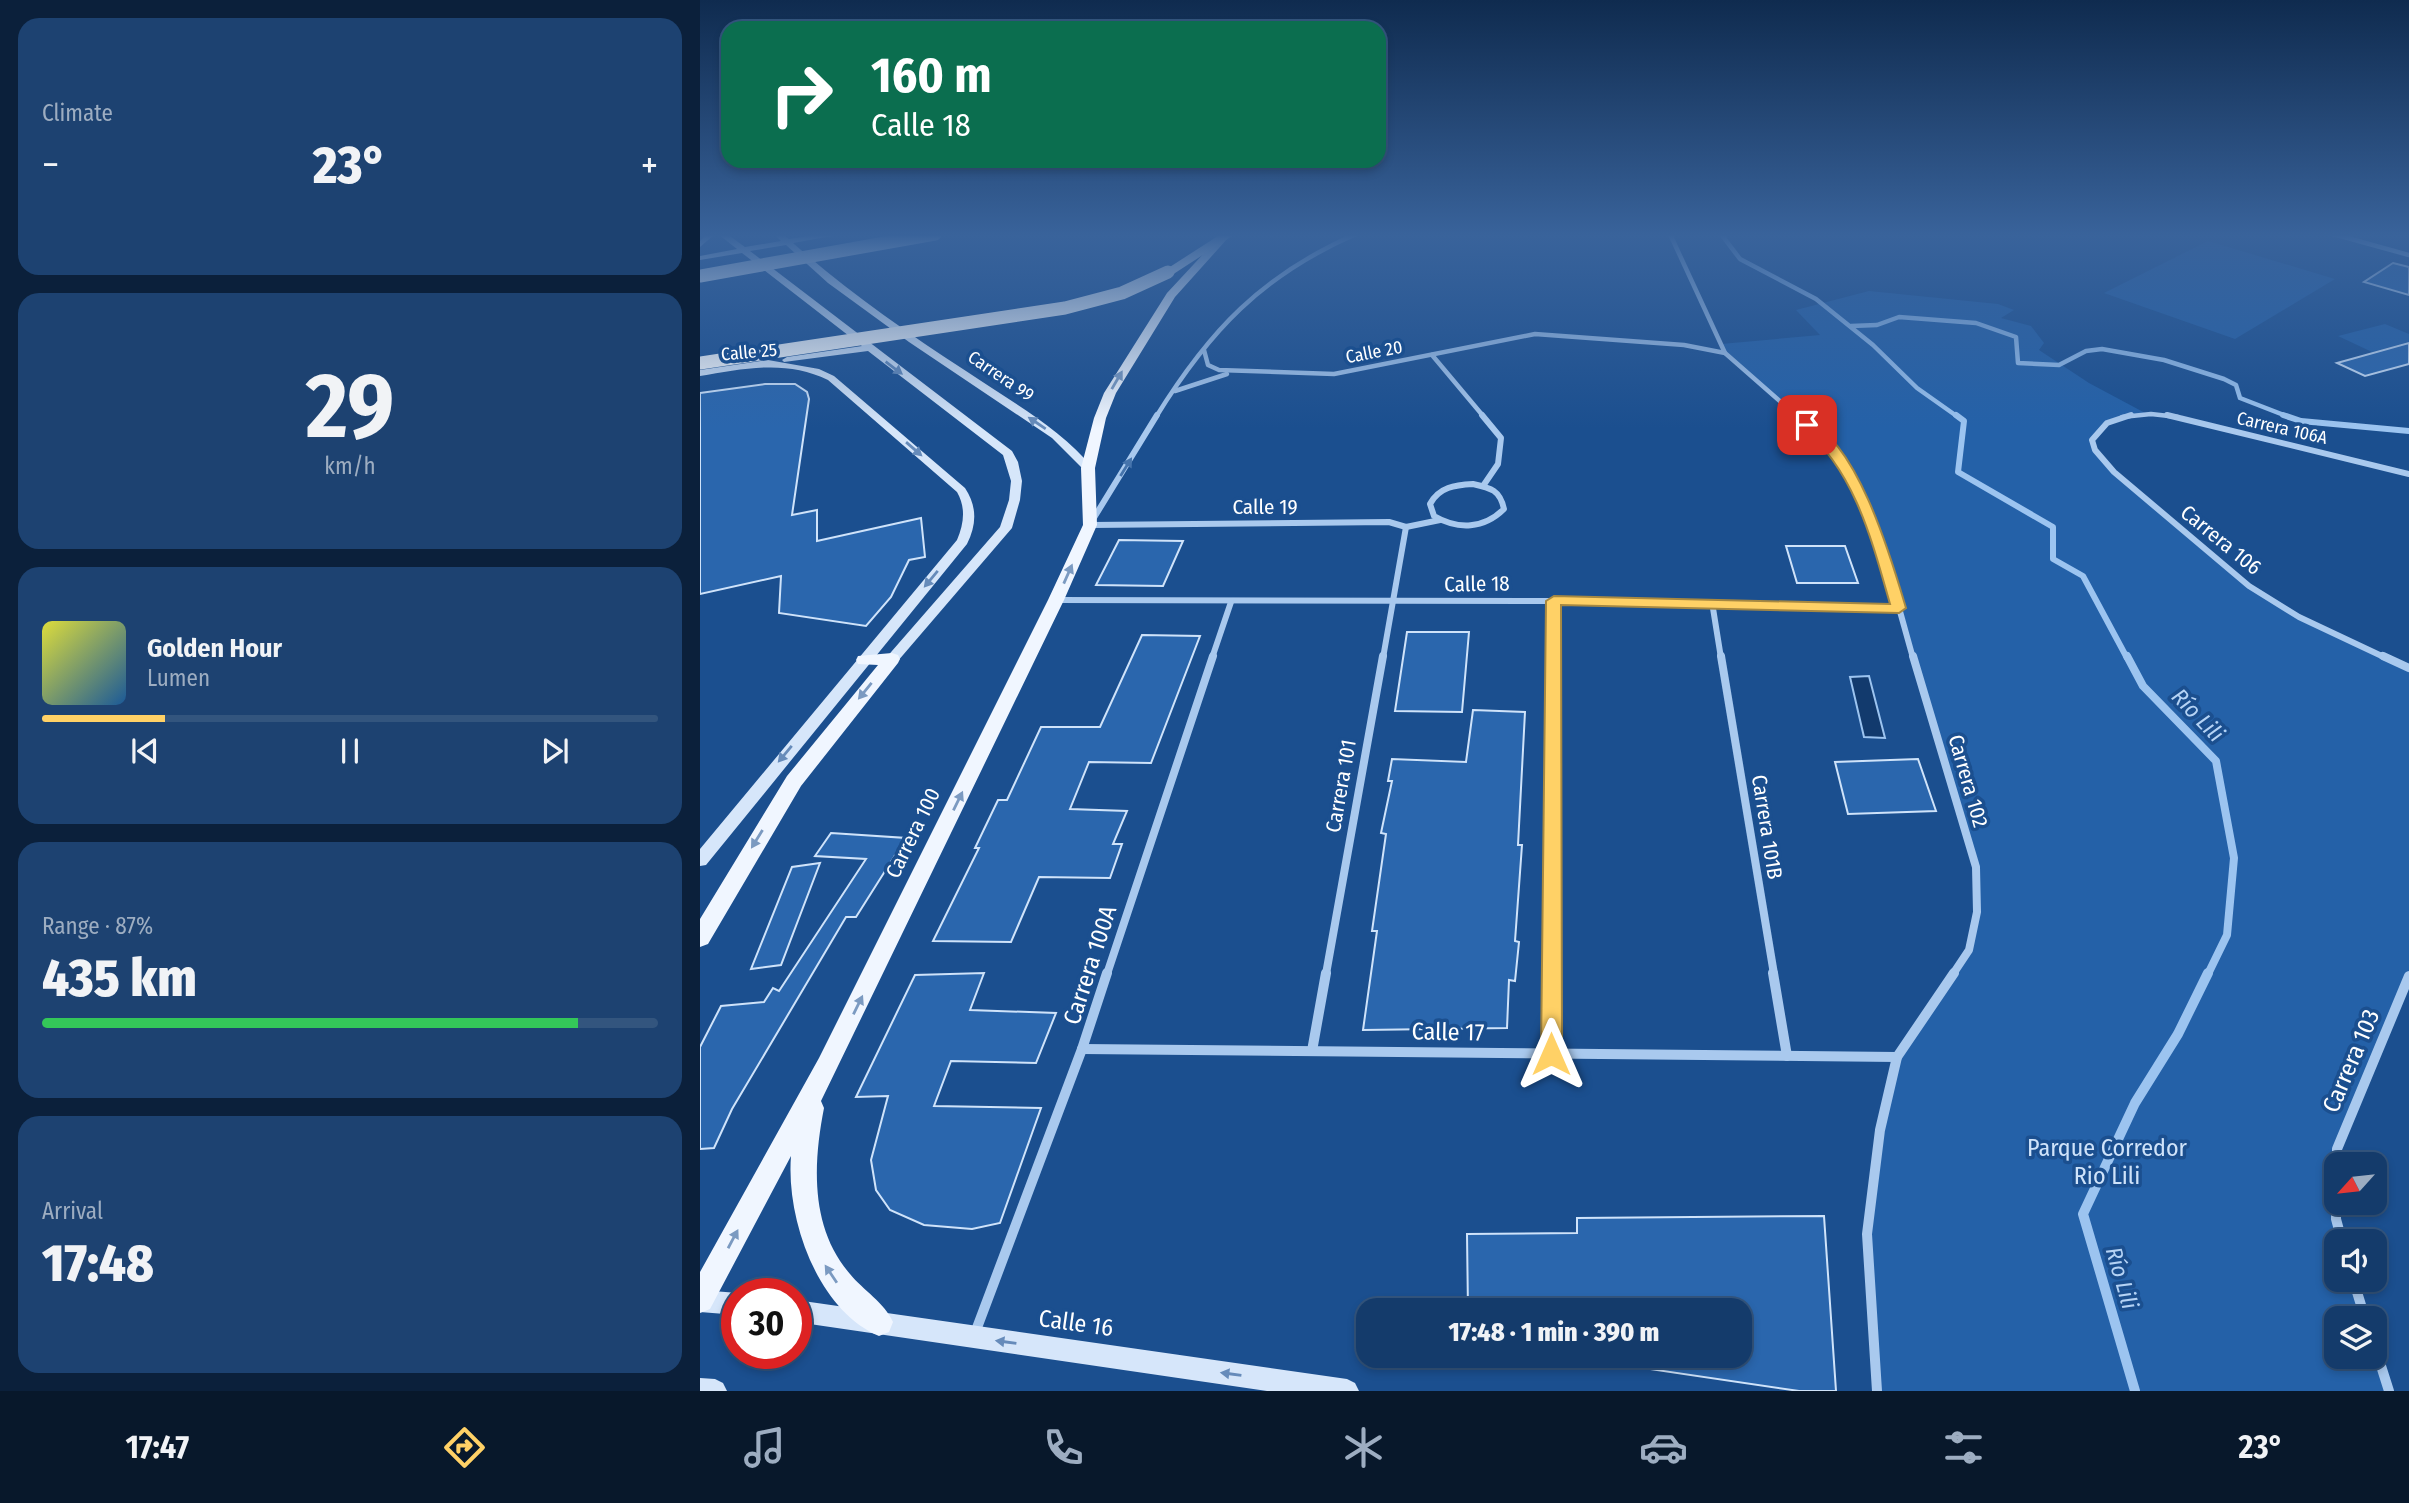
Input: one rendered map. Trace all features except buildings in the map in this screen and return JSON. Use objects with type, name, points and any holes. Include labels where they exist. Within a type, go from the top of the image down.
[{"type":"highway","points":[[700,363],[1065,308],[1100,299]]},
{"type":"main road","points":[[700,938],[794,780],[892,659],[1006,528],[1015,503],[1017,472],[1008,453],[806,299]]},
{"type":"main road","name":"Carrera 99","points":[[856,299],[1056,436],[1088,468]]},
{"type":"main road","points":[[1090,525],[1088,468],[1100,418],[1122,371],[1170,299]]},
{"type":"main road","points":[[768,363],[868,348]]},
{"type":"main road","name":"Calle 25","points":[[700,373],[768,363],[800,367],[831,378],[961,490],[969,506],[970,524],[963,541],[864,660]]},
{"type":"main road","name":"Carrera 100","points":[[700,1300],[827,1066],[1056,600],[1090,525]]},
{"type":"main road","points":[[700,860],[864,660],[892,659]]},
{"type":"main road","points":[[827,1066],[813,1103],[805,1142],[802,1179],[807,1217],[826,1268],[849,1298],[879,1322]]},
{"type":"main road","points":[[700,1300],[721,1302]]},
{"type":"main road","name":"Calle 16","points":[[812,1313],[1348,1391]]},
{"type":"main road","points":[[700,1390],[715,1391]]},
{"type":"street","name":"Carrera 100","points":[[1090,525],[1173,392],[1237,309],[1248,299]]},
{"type":"street","name":"Carrera 102","points":[[1700,299],[1725,353],[1824,440],[1845,465],[1878,539],[1976,867],[1977,912],[1969,950],[1897,1057],[1880,1130],[1867,1234],[1877,1391]]},
{"type":"street","name":"Calle 20","points":[[1173,392],[1212,377],[1235,373],[1334,374],[1535,334],[1684,345],[1725,353]]},
{"type":"street","name":"Calle 20","points":[[1204,351],[1208,365],[1235,373]]},
{"type":"street","points":[[1432,355],[1501,438],[1502,453],[1494,475],[1483,486],[1463,484],[1437,494],[1430,504],[1430,510],[1440,520]]},
{"type":"street","name":"Carrera 106A","points":[[2147,414],[2174,416],[2409,474]]},
{"type":"street","name":"Carrera 106","points":[[2147,414],[2109,421],[2096,430],[2092,440],[2095,450],[2114,472],[2249,586],[2299,617],[2409,668]]},
{"type":"street","name":"Calle 19","points":[[1090,525],[1389,522],[1406,527],[1440,520],[1463,526],[1489,522],[1498,516],[1505,502],[1501,495],[1483,486]]},
{"type":"street","name":"Carrera 101","points":[[1312,1051],[1406,527]]},
{"type":"street","name":"Calle 18","points":[[1056,600],[1712,602],[1899,608]]},
{"type":"street","points":[[1551,1054],[1554,601]]},
{"type":"street","name":"Carrera 100A","points":[[973,1337],[1082,1049],[1231,602]]},
{"type":"street","name":"Carrera 101B","points":[[1712,602],[1787,1056]]},
{"type":"street","name":"Carrera 103","points":[[2337,1152],[2409,976]]},
{"type":"street","name":"Calle 17","points":[[1082,1049],[1897,1057]]},
{"type":"street","points":[[2382,1369],[2389,1391]]},
{"type":"green space","name":"Parque Corredor Rio Lili","points":[[1839,299],[1948,299],[1998,304],[2014,310],[2001,318],[2031,326],[2044,343],[2039,350],[2089,383],[2147,414],[2108,423],[2092,440],[2095,450],[2114,472],[2212,558],[2299,617],[2409,668],[2409,976],[2341,1152],[2324,1152],[2324,1215],[2336,1215],[2339,1229],[2324,1229],[2324,1292],[2357,1292],[2361,1306],[2324,1306],[2324,1369],[2380,1369],[2389,1391],[1877,1391],[1867,1234],[1897,1057],[1969,950],[1977,912],[1976,867],[1878,539],[1845,465],[1824,440],[1725,353],[1721,344],[1820,335],[1796,310]]},
{"type":"green space","points":[[2121,299],[2302,299],[2235,339]]},
{"type":"green space","points":[[2385,324],[2409,334],[2409,342],[2372,352],[2338,336]]},
{"type":"shaded area","points":[[1869,676],[1885,738],[1864,737],[1850,677]]},
{"type":"waterway","name":"Río Lili","points":[[1816,299],[1873,345],[1917,388],[1958,417]]},
{"type":"waterway","points":[[1851,326],[1877,325],[1899,317],[1976,323],[2016,337],[2018,363],[2059,365],[2086,351],[2102,349],[2164,360],[2224,379],[2236,385],[2240,398],[2289,417]]},
{"type":"waterway","name":"Río Lili","points":[[1956,415],[1964,421],[1958,472],[2053,527],[2053,559],[2083,576],[2127,658]]},
{"type":"waterway","points":[[2283,415],[2289,417]]},
{"type":"waterway","points":[[2289,417],[2301,421],[2409,431]]},
{"type":"waterway","name":"Río Lili","points":[[2127,656],[2143,686],[2216,761],[2234,858],[2227,935],[2208,974]]},
{"type":"waterway","name":"Río Lili","points":[[2135,1391],[2083,1214],[2135,1103],[2178,1034],[2208,973]]},
{"type":"route","points":[[1551,1054],[1554,601],[1712,602],[1899,608],[1878,539],[1845,465],[1807,425]]}]
